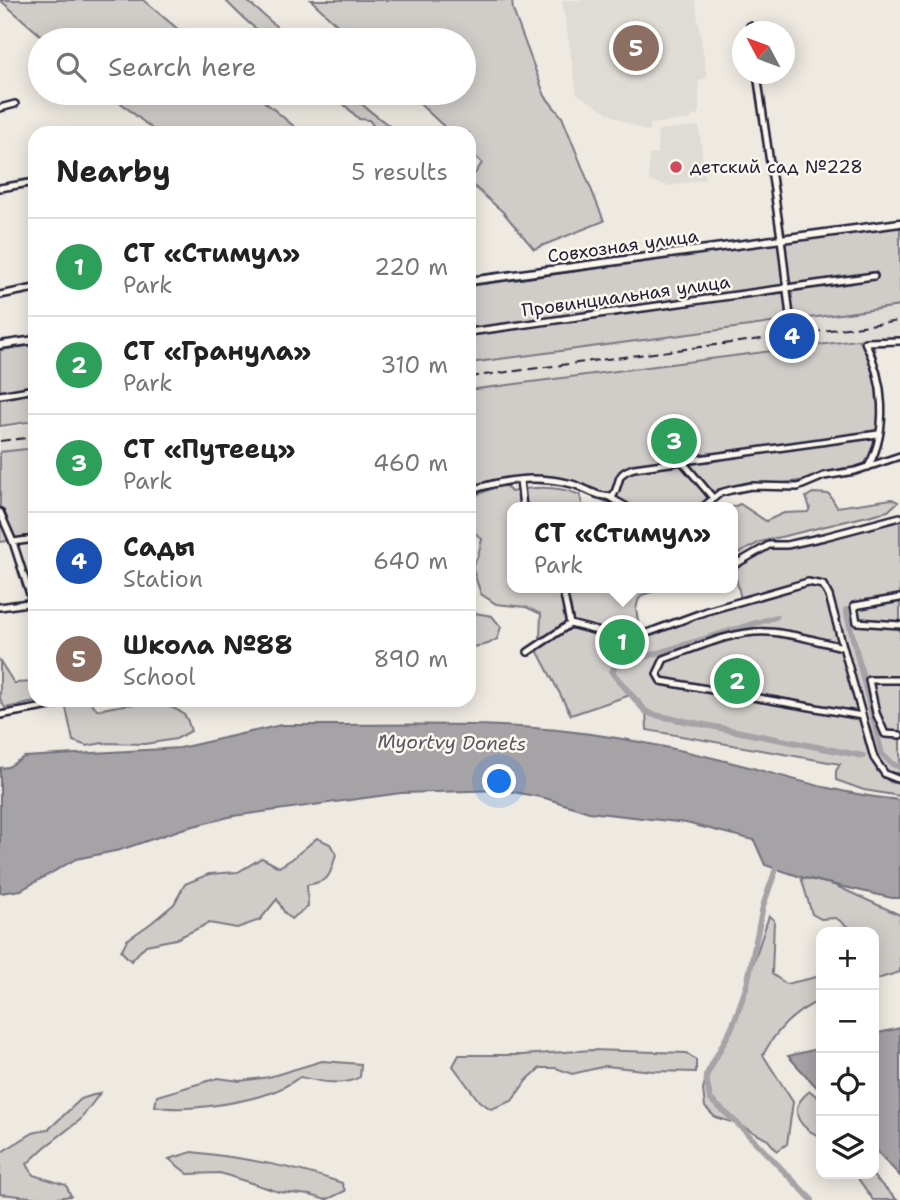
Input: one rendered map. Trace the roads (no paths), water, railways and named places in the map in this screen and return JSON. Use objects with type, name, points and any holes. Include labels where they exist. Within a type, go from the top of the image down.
[{"type":"street","points":[[758,84],[791,325]]},
{"type":"street","points":[[0,108],[15,104]]},
{"type":"street","points":[[0,188],[28,183]]},
{"type":"street","name":"Совхозная улица","points":[[476,280],[900,223]]},
{"type":"street","name":"Провинциальная улица","points":[[476,331],[874,276]]},
{"type":"street","points":[[0,295],[28,289]]},
{"type":"street","points":[[0,345],[28,341]]},
{"type":"street","points":[[868,467],[878,446],[883,404],[874,360],[865,342],[900,341]]},
{"type":"street","points":[[0,394],[28,389]]},
{"type":"street","points":[[476,488],[492,482],[561,482],[576,485],[601,497],[609,496],[615,492],[618,478],[625,470],[878,434]]},
{"type":"street","points":[[709,502],[720,493],[751,486],[798,487],[824,476],[868,467],[900,456]]},
{"type":"street","points":[[681,460],[713,498]]},
{"type":"street","points":[[520,480],[522,502]]},
{"type":"street","points":[[609,496],[619,502]]},
{"type":"street","points":[[0,512],[28,587]]},
{"type":"street","points":[[738,563],[769,545],[787,545],[900,517]]},
{"type":"street","points":[[13,542],[28,540]]},
{"type":"street","points":[[528,652],[570,624],[624,638],[639,636],[706,611],[816,582],[823,584],[829,596],[878,766],[885,775],[900,780]]},
{"type":"street","points":[[563,593],[570,624]]},
{"type":"street","points":[[900,598],[854,606],[858,622],[900,625]]},
{"type":"street","points":[[0,607],[28,603]]},
{"type":"street","points":[[843,647],[769,632],[726,638],[664,659],[657,674],[661,681],[862,716]]},
{"type":"street","points":[[900,680],[869,680],[876,713],[885,734],[900,735]]},
{"type":"street","points":[[0,715],[46,707]]},
{"type":"water","name":"Myortvy Donets","points":[[443,724],[565,731],[657,745],[841,791],[900,800],[900,898],[801,877],[765,865],[754,840],[686,823],[589,812],[545,798],[503,790],[401,793],[233,816],[182,829],[120,850],[76,859],[21,890],[0,893],[0,768],[8,767],[24,757],[180,748],[281,725]]},
{"type":"water","points":[[900,1028],[900,1176],[879,1153],[879,1033]]},
{"type":"water","points":[[816,1049],[816,1087],[788,1056]]},
{"type":"waterway","points":[[846,610],[882,754],[892,764],[900,767]]},
{"type":"waterway","points":[[776,617],[615,666],[612,672],[645,711],[654,715],[863,756]]},
{"type":"waterway","points":[[778,863],[763,906],[747,985],[733,1025],[706,1076],[710,1099],[812,1200]]},
{"type":"railway","points":[[476,376],[900,321]]},
{"type":"railway","points":[[0,441],[28,438]]},
{"type":"place","name":"Школа №88","points":[[636,48]]},
{"type":"place","name":"детский сад №228","points":[[676,167]]},
{"type":"place","name":"Сады","points":[[792,336]]},
{"type":"place","name":"СТ «Путеец»","points":[[674,441]]},
{"type":"place","name":"СТ «Стимул»","points":[[622,642]]},
{"type":"place","name":"СТ «Гранула»","points":[[737,681]]}]
